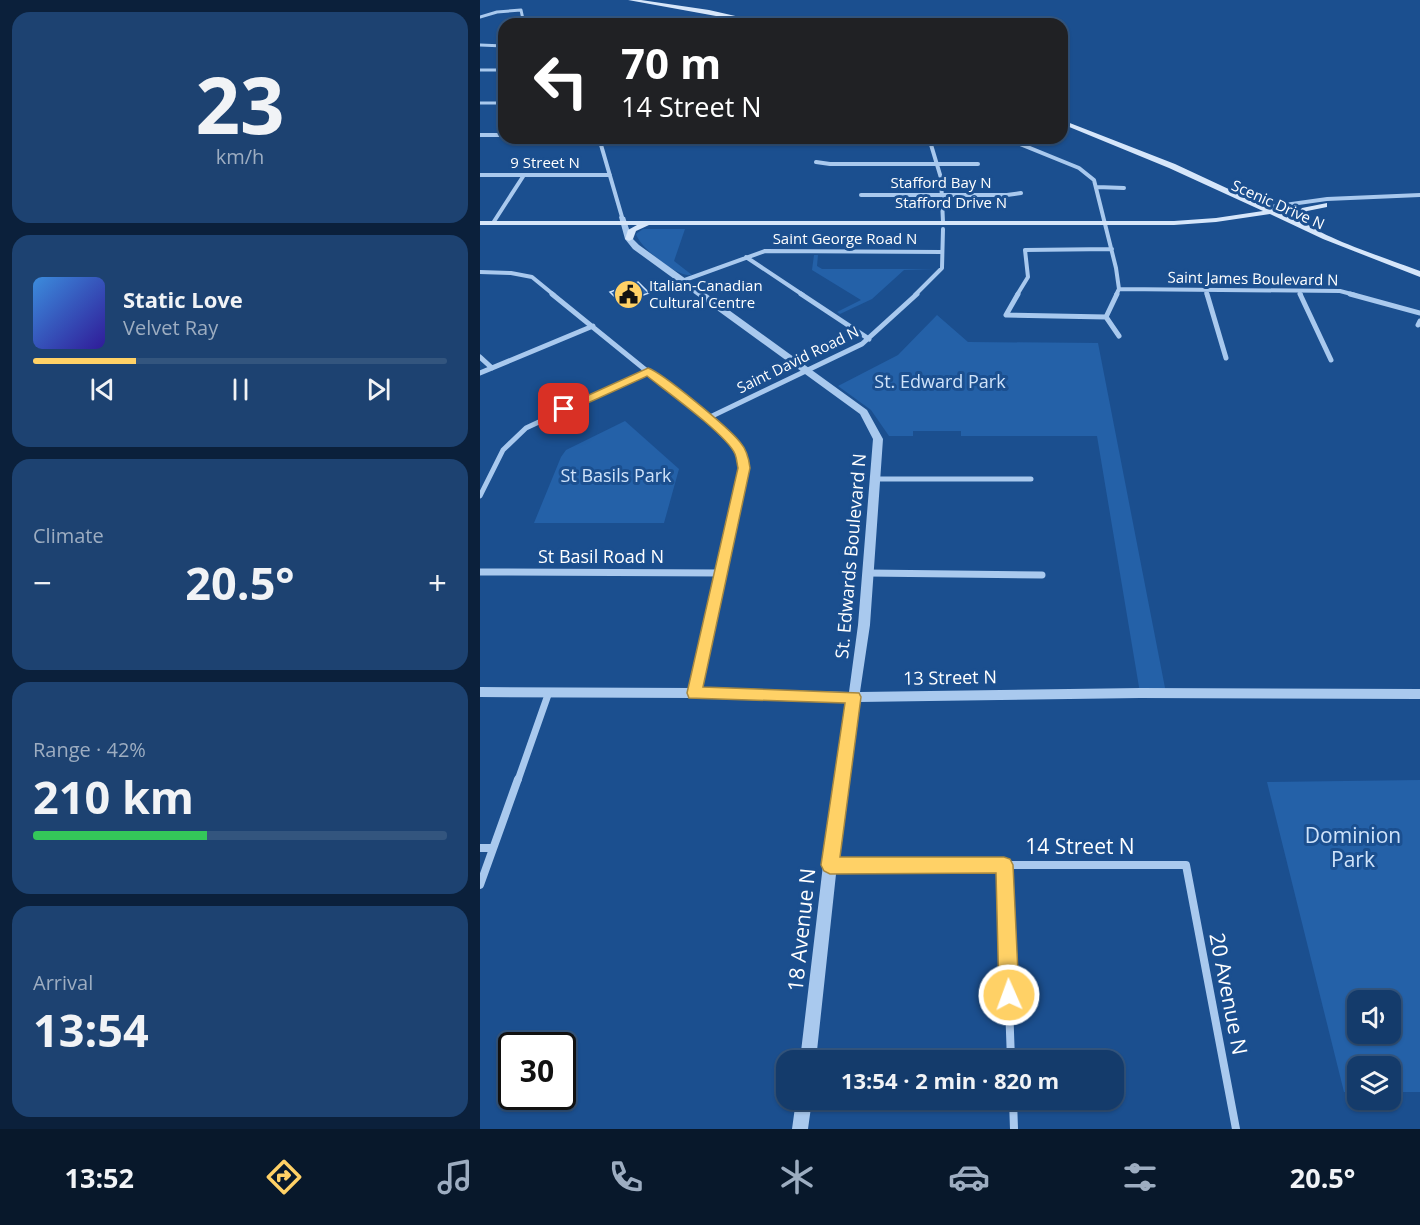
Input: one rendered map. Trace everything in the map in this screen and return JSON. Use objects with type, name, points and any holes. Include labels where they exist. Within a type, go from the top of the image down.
[{"type":"main road","points":[[631,0],[737,18]]},
{"type":"main road","name":"Scenic Drive N","points":[[1068,125],[1172,166],[1303,230],[1376,262],[1420,275]]},
{"type":"main road","name":"Scenic Drive N","points":[[1129,150],[1221,194],[1263,211]]},
{"type":"main road","points":[[1215,218],[1231,206],[1221,194]]},
{"type":"main road","points":[[1303,230],[1298,221],[1299,213],[1305,209],[1324,205]]},
{"type":"main road","name":"Stafford Drive N","points":[[623,220],[658,223],[1104,219],[1174,223],[1263,211]]},
{"type":"main road","name":"Stafford Drive N","points":[[480,218],[494,220],[943,222]]},
{"type":"main road","points":[[1215,218],[1262,220],[1303,230]]},
{"type":"main road","name":"Stafford Drive N","points":[[480,223],[494,220]]},
{"type":"main road","points":[[629,239],[632,230],[637,227],[658,223]]},
{"type":"street","points":[[480,17],[494,12],[521,10],[523,18]]},
{"type":"street","points":[[480,45],[498,46]]},
{"type":"street","points":[[480,70],[498,70]]},
{"type":"street","points":[[480,103],[498,103]]},
{"type":"street","points":[[480,135],[498,135]]},
{"type":"street","points":[[601,144],[629,239]]},
{"type":"street","name":"Saint David Road N","points":[[708,418],[869,339],[940,272],[943,195],[938,164],[931,144]]},
{"type":"street","points":[[1020,144],[1079,168],[1090,176],[1097,187],[1119,289],[1106,317]]},
{"type":"street","name":"Stafford Bay N","points":[[816,162],[831,164],[978,164]]},
{"type":"street","name":"9 Street N","points":[[480,175],[610,175]]},
{"type":"street","points":[[494,220],[524,175]]},
{"type":"street","points":[[1097,187],[1124,188]]},
{"type":"street","name":"Stafford Bay N","points":[[861,195],[1022,193]]},
{"type":"street","name":"Stafford Drive N","points":[[1263,211],[1327,200],[1420,195]]},
{"type":"street","name":"Stafford Drive N","points":[[1263,211],[1324,205],[1420,202]]},
{"type":"street","name":"St. Edwards Boulevard N","points":[[629,239],[864,412],[873,426],[878,439],[876,478],[864,625],[854,697]]},
{"type":"street","points":[[1106,317],[1006,315],[1028,277],[1025,250],[1112,249]]},
{"type":"street","name":"Saint George Road N","points":[[682,280],[765,251],[942,252]]},
{"type":"street","points":[[746,257],[869,339]]},
{"type":"street","points":[[480,272],[527,275],[546,288],[708,418],[736,445],[742,455],[744,468],[694,693]]},
{"type":"street","name":"Saint James Boulevard N","points":[[1119,289],[1346,292],[1420,313]]},
{"type":"street","points":[[1206,291],[1226,358]]},
{"type":"street","points":[[1299,291],[1331,360]]},
{"type":"street","points":[[1106,317],[1119,336]]},
{"type":"street","points":[[480,373],[593,326]]},
{"type":"street","points":[[480,357],[492,368]]},
{"type":"street","points":[[480,496],[503,450],[526,428],[648,371]]},
{"type":"street","points":[[876,478],[1031,479]]},
{"type":"street","name":"St Basil Road N","points":[[480,572],[722,573]]},
{"type":"street","points":[[867,573],[1042,575]]},
{"type":"street","name":"13 Street N","points":[[480,692],[694,693],[854,697],[1140,693],[1420,694]]},
{"type":"street","points":[[480,885],[549,692]]},
{"type":"street","name":"18 Avenue N","points":[[809,1050],[830,865],[854,697]]},
{"type":"street","points":[[480,848],[493,848]]},
{"type":"street","name":"14 Street N","points":[[830,865],[1186,865]]},
{"type":"street","points":[[1004,865],[1011,1050]]},
{"type":"street","name":"20 Avenue N","points":[[1186,865],[1236,1129]]},
{"type":"street","points":[[800,1129],[803,1110]]},
{"type":"street","points":[[1013,1110],[1014,1129]]},
{"type":"green space","points":[[643,229],[685,229],[674,261],[692,275],[686,275],[669,267],[644,247],[636,234]]},
{"type":"green space","points":[[814,255],[818,255],[817,266],[822,269],[936,269],[904,270],[872,299],[840,314],[837,312],[861,300],[812,270]]},
{"type":"green space","name":"St. Edward Park","points":[[937,315],[968,342],[1098,343],[1166,693],[1140,693],[1097,436],[961,436],[961,431],[913,431],[913,436],[889,436],[871,410],[838,386],[898,355]]},
{"type":"green space","name":"St Basils Park","points":[[625,421],[679,469],[664,523],[534,523],[566,450]]},
{"type":"green space","name":"Dominion Park","points":[[1420,780],[1420,1092],[1401,1092],[1401,1056],[1347,1056],[1347,1092],[1344,1092],[1267,782]]},
{"type":"building","name":"Italian-Canadian Cultural Centre","points":[[638,282],[649,293],[621,303],[610,292]]},
{"type":"place","name":"Italian-Canadian Cultural Centre","points":[[628,295]]},
{"type":"route","points":[[564,409],[648,371],[708,418],[736,445],[742,455],[744,468],[694,693],[854,697],[830,865],[1004,865],[1009,995]]}]
